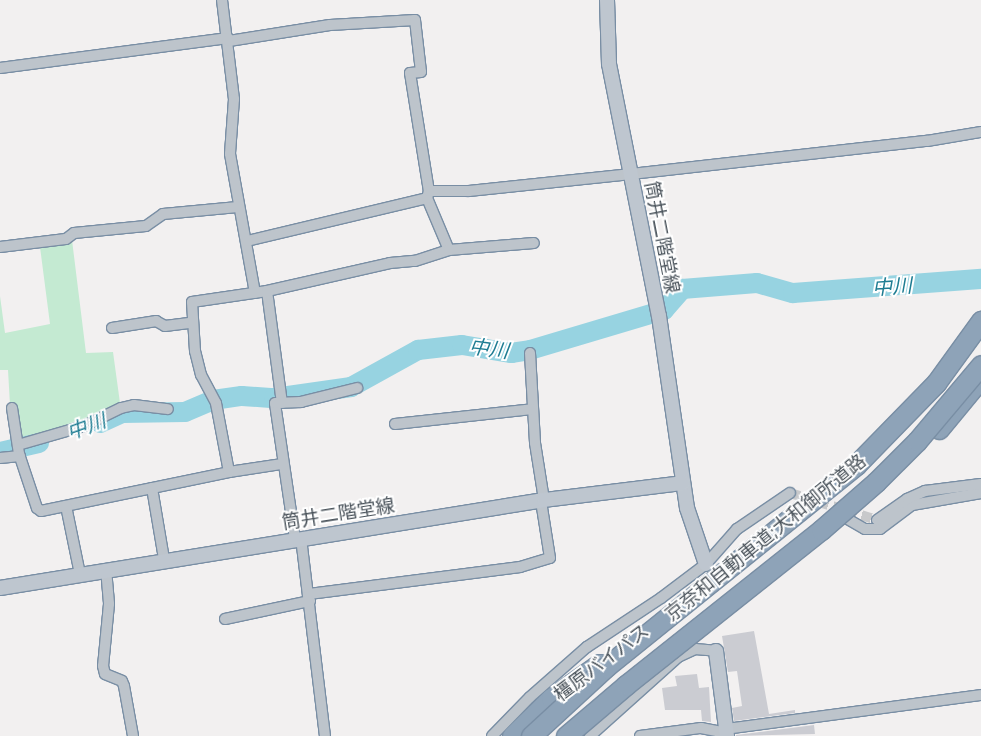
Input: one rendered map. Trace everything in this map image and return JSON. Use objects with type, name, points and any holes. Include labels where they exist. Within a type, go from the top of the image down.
[{"type":"highway","name":"京奈和自動車道;大和御所道路","points":[[531,736],[606,667],[856,465],[936,383],[981,321]]},
{"type":"highway","name":"橿原バイパス","points":[[512,736],[552,698],[866,463],[932,397],[981,333]]},
{"type":"highway","name":"京奈和自動車道;大和御所道路","points":[[566,736],[856,500],[917,440],[981,365]]},
{"type":"highway","name":"橿原バイパス","points":[[580,736],[627,679],[844,517],[939,429],[981,378]]},
{"type":"main road","name":"筒井二階堂線","points":[[607,0],[609,64],[658,312],[683,483],[688,508],[706,564]]},
{"type":"main road","name":"筒井二階堂線","points":[[0,588],[164,559],[543,500],[683,483]]},
{"type":"main road","points":[[716,651],[726,733]]},
{"type":"street","points":[[222,0],[234,98],[230,154],[238,207],[255,293]]},
{"type":"street","points":[[0,68],[228,40],[330,25],[415,20],[421,72],[410,73],[428,195],[449,250]]},
{"type":"street","points":[[246,241],[428,195],[927,141],[981,132]]},
{"type":"street","points":[[0,247],[66,238],[74,233],[146,226],[163,214],[238,207]]},
{"type":"street","points":[[229,472],[214,400],[201,375],[192,323],[192,302],[267,291],[390,263],[415,261],[449,250],[534,243]]},
{"type":"street","points":[[267,291],[281,398]]},
{"type":"street","points":[[112,328],[156,321],[165,326],[192,323]]},
{"type":"street","points":[[225,619],[310,597],[520,567],[550,558],[532,409],[530,353]]},
{"type":"street","points":[[281,398],[301,402],[357,388]]},
{"type":"street","points":[[281,398],[275,403],[282,464],[310,597],[325,736]]},
{"type":"street","points":[[0,458],[84,426],[121,408],[134,405],[168,409]]},
{"type":"street","points":[[12,408],[19,451],[37,508],[42,511],[229,472],[282,464]]},
{"type":"street","points":[[395,424],[532,409]]},
{"type":"street","points":[[877,520],[907,498],[926,491],[981,484]]},
{"type":"street","points":[[152,488],[164,559]]},
{"type":"street","points":[[492,736],[530,696],[587,647],[706,564],[737,530],[790,493]]},
{"type":"street","points":[[844,517],[865,529],[880,528],[912,505],[981,493]]},
{"type":"street","points":[[66,506],[80,574]]},
{"type":"street","points":[[106,569],[109,604],[103,666],[105,674],[122,681],[133,736]]},
{"type":"street","points":[[590,736],[678,657],[695,649],[716,651]]},
{"type":"street","points":[[640,736],[701,728],[726,733],[981,695]]},
{"type":"green space","points":[[72,240],[86,353],[113,352],[120,403],[73,424],[22,438],[16,406],[10,405],[8,370],[0,370],[0,296],[5,333],[50,324],[40,247]]},
{"type":"building","points":[[754,631],[769,714],[795,710],[795,713],[734,721],[732,708],[742,706],[737,671],[728,672],[722,636]]},
{"type":"building","points":[[697,674],[699,688],[709,687],[711,722],[702,721],[701,710],[665,710],[662,688],[677,686],[675,676]]},
{"type":"building","points":[[814,725],[815,734],[736,736],[736,735]]},
{"type":"waterway","name":"中川","points":[[100,423],[122,413],[185,412],[213,400],[242,396],[274,398],[351,387],[418,350],[462,345],[511,353],[530,350],[664,310],[682,289],[757,283],[793,293],[981,279]]},
{"type":"waterway","name":"中川","points":[[0,452],[39,443]]},
{"type":"tunnel","points":[[790,493],[877,520]]}]
